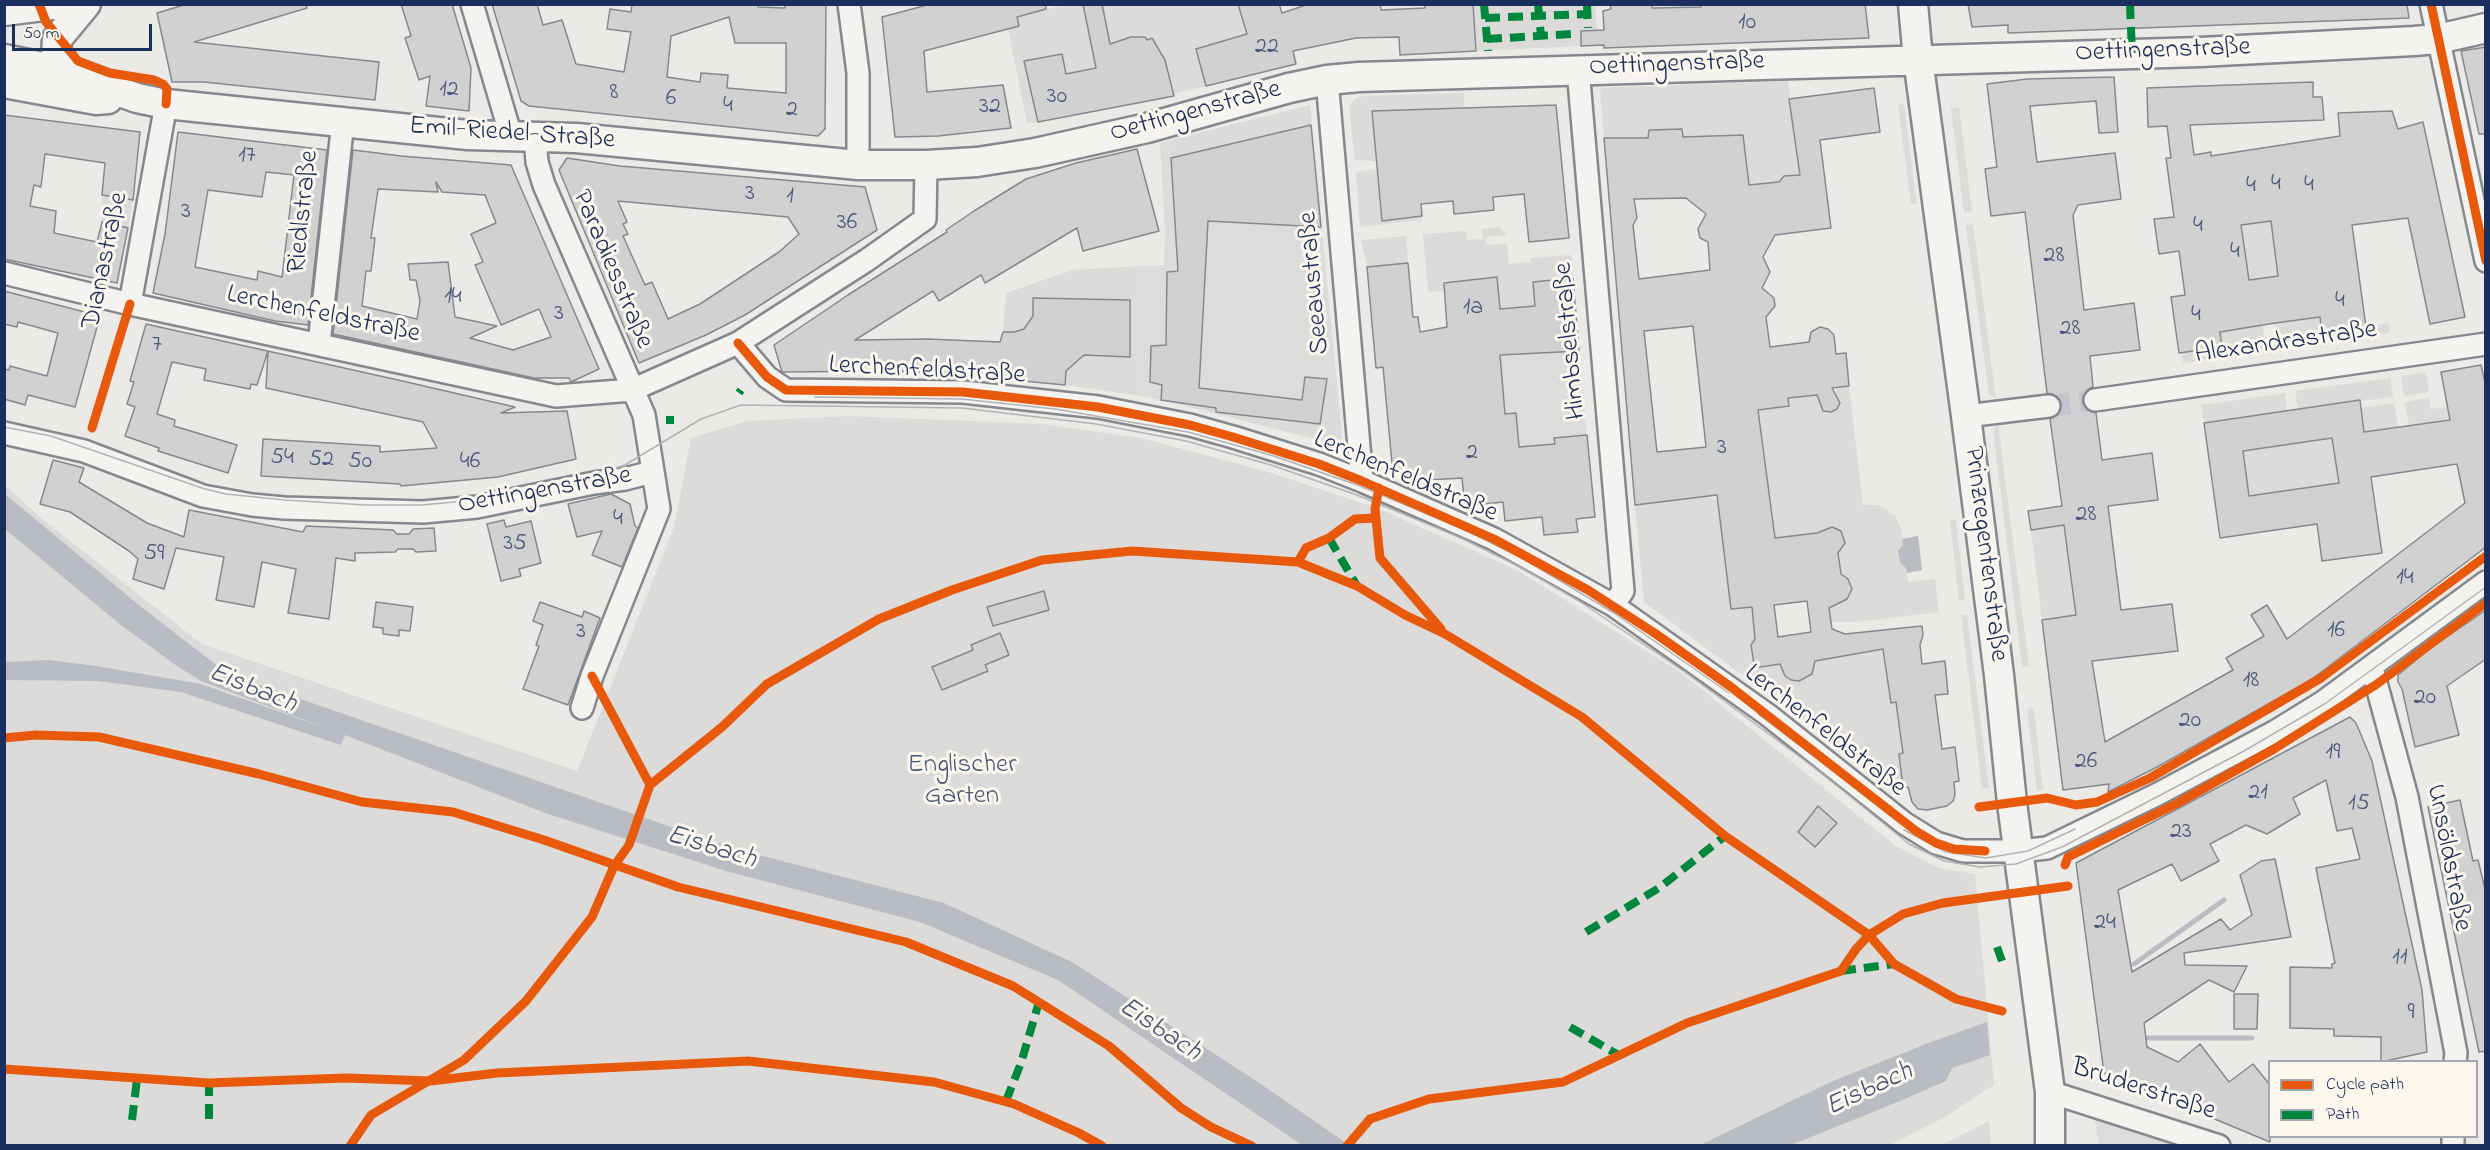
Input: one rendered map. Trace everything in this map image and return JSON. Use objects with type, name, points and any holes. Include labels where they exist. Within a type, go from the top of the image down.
[{"type":"main road","points":[[12,8],[60,4]]},
{"type":"main road","points":[[62,71],[56,56],[57,39],[86,4]]},
{"type":"main road","name":"Prinzregentenstraße","points":[[1913,4],[2051,1098],[2053,1144]]},
{"type":"main road","name":"Oettingenstraße","points":[[858,165],[977,162],[1035,153],[1147,128],[1327,80],[1918,58],[2200,52],[2438,39],[2486,28]]},
{"type":"main road","points":[[4,58],[62,71],[137,98]]},
{"type":"main road","points":[[4,83],[96,100],[137,98]]},
{"type":"main road","name":"Emil-Riedel-Straße","points":[[137,98],[166,104],[468,135],[523,136],[858,165]]},
{"type":"street","name":"Paradiesstraße","points":[[472,4],[523,136],[632,390]]},
{"type":"street","points":[[2431,4],[2438,39],[2476,175],[2486,261]]},
{"type":"street","points":[[852,5],[858,73],[858,165]]},
{"type":"street","name":"Himbselstraße","points":[[1578,69],[1623,591],[1613,605]]},
{"type":"street","name":"Seeaustraße","points":[[1327,80],[1362,481]]},
{"type":"street","name":"Dianastraße","points":[[130,304],[166,104]]},
{"type":"street","name":"Riedlstraße","points":[[319,344],[343,121]]},
{"type":"street","points":[[632,390],[738,344],[867,260],[925,219],[926,165]]},
{"type":"street","name":"Lerchenfeldstraße","points":[[4,273],[130,304],[556,396],[632,390]]},
{"type":"street","name":"Lerchenfeldstraße","points":[[738,344],[767,377],[786,390],[963,392],[1098,407],[1190,425],[1233,437],[1319,464],[1362,481],[1494,539],[1613,605],[1768,714],[1916,831],[1936,843],[1954,849],[2019,851],[2047,848],[2061,842],[2200,772],[2296,719],[2372,668],[2486,582]]},
{"type":"street","name":"Alexandrastraße","points":[[2095,400],[2486,344]]},
{"type":"street","name":"Oettingenstraße","points":[[4,433],[84,452],[203,496],[252,505],[285,508],[423,512],[477,507],[652,472],[644,415],[632,390]]},
{"type":"street","points":[[1966,416],[2049,406]]},
{"type":"street","points":[[582,708],[592,676],[659,509],[652,472]]},
{"type":"street","name":"Unsöldstraße","points":[[2372,668],[2407,797],[2456,1053],[2455,1060]]},
{"type":"street","name":"Bruderstraße","points":[[2051,1098],[2219,1146]]},
{"type":"shaded area","points":[[1310,105],[1342,437],[1340,442],[1335,444],[1216,412],[1136,395],[1137,266],[1164,265],[1165,232],[1160,143]]},
{"type":"shaded area","points":[[1539,351],[1540,354],[1574,351],[1575,371],[1581,370],[1589,460],[1554,464],[1552,444],[1519,447],[1505,414],[1500,355]]},
{"type":"shaded area","points":[[2093,1107],[2212,1145],[2099,1145]]},
{"type":"green space","points":[[1238,4],[1247,35],[1196,49],[1206,86],[1173,94],[1165,60],[1161,51],[1158,52],[1154,40],[1146,39],[1145,35],[1131,37],[1118,42],[1116,63],[1075,72],[1068,82],[1062,54],[1025,61],[1038,122],[1027,123],[1008,29],[1019,25],[1017,17],[1062,5]]},
{"type":"green space","points":[[1473,5],[1595,5],[1597,31],[1581,31],[1581,46],[1476,51]]},
{"type":"green space","points":[[1788,81],[1800,179],[1797,180],[1793,175],[1784,176],[1779,182],[1749,185],[1743,135],[1683,137],[1682,129],[1649,130],[1648,138],[1604,138],[1600,88]]},
{"type":"green space","points":[[1464,93],[1464,108],[1372,111],[1376,161],[1355,160],[1349,106],[1355,99],[1362,96]]},
{"type":"green space","points":[[1904,104],[1917,204],[1911,204],[1898,105]]},
{"type":"green space","points":[[1310,105],[1311,125],[1171,158],[1171,140]]},
{"type":"green space","points":[[1959,107],[1972,212],[1964,213],[1951,108]]},
{"type":"green space","points":[[1377,169],[1382,220],[1422,216],[1421,220],[1360,227],[1356,172]]},
{"type":"green space","points":[[102,195],[133,200],[128,228],[102,222]]},
{"type":"green space","points":[[2271,221],[2278,276],[2249,280],[2241,225]]},
{"type":"green space","points":[[1973,224],[1996,399],[1989,394],[1966,226]]},
{"type":"green space","points":[[1499,227],[1507,235],[1486,237],[1486,245],[1507,244],[1509,264],[1530,262],[1530,258],[1571,255],[1573,278],[1533,282],[1535,306],[1503,342],[1497,277],[1444,283],[1444,291],[1428,292],[1423,234],[1466,231],[1467,240],[1483,239],[1482,229]]},
{"type":"green space","points":[[1406,236],[1408,263],[1367,267],[1361,240]]},
{"type":"green space","points":[[1137,266],[1136,395],[1065,385],[1066,371],[1084,355],[1129,356],[1033,299],[1033,316],[1024,329],[1003,332],[1006,293],[1072,270]]},
{"type":"green space","points":[[2320,317],[2322,333],[2389,323],[2389,333],[2279,349],[2275,323]]},
{"type":"green space","points":[[2262,325],[2266,351],[2183,363],[2182,352],[2222,347],[2220,332]]},
{"type":"green space","points":[[2426,372],[2429,392],[2404,396],[2401,376]]},
{"type":"green space","points":[[2390,378],[2393,397],[2298,409],[2295,391]]},
{"type":"green space","points":[[1327,379],[1336,380],[1342,437],[1340,442],[1335,444],[1161,400],[1216,408],[1216,412],[1319,424]]},
{"type":"green space","points":[[1849,386],[1863,505],[1878,505],[1895,515],[1903,539],[1918,536],[1922,570],[1907,573],[1908,582],[1935,579],[1939,612],[1858,622],[1831,622],[1828,601],[1839,603],[1848,597],[1852,589],[1848,579],[1841,574],[1838,553],[1845,542],[1841,531],[1832,527],[1817,533],[1775,538],[1758,410],[1788,406],[1788,398],[1822,395],[1823,410],[1831,412],[1837,409],[1840,403],[1836,395],[1836,387]]},
{"type":"green space","points":[[2285,393],[2287,411],[2204,423],[2201,405]]},
{"type":"green space","points":[[2429,398],[2431,409],[2447,407],[2450,420],[2409,425],[2405,402]]},
{"type":"green space","points":[[2394,403],[2398,427],[2364,432],[2361,408]]},
{"type":"green space","name":"Englischer Garten","points":[[849,416],[1042,424],[1141,438],[1265,471],[1377,508],[1517,570],[1680,672],[1896,846],[1939,868],[1975,874],[1994,1085],[1943,1118],[1888,1146],[5,1145],[5,485],[42,519],[202,644],[577,771],[674,527],[691,438],[747,421]]},
{"type":"green space","points":[[1998,424],[2029,666],[2022,667],[1993,430]]},
{"type":"green space","points":[[2332,438],[2339,483],[2249,496],[2243,451]]},
{"type":"green space","points":[[1707,496],[1718,501],[1731,608],[1752,607],[1760,667],[1780,664],[1785,676],[1799,681],[1812,674],[1815,661],[1887,648],[1886,668],[1890,703],[1896,702],[1903,753],[1899,754],[1903,785],[1892,786],[1644,602],[1635,505]]},
{"type":"green space","points":[[1950,520],[1956,520],[1965,599],[1959,600]]},
{"type":"green space","points":[[2064,525],[2076,615],[2042,620],[2031,530]]},
{"type":"green space","points":[[1961,615],[1967,615],[1989,788],[1982,789]]},
{"type":"green space","points":[[2034,708],[2043,790],[2037,791],[2027,709]]},
{"type":"green space","points":[[1989,1121],[1991,1145],[1941,1145]]},
{"type":"water","name":"Eisbach","points":[[5,494],[140,606],[228,674],[732,848],[944,903],[1072,962],[1255,1080],[1349,1145],[1302,1145],[1058,980],[920,922],[726,871],[545,813],[345,735],[341,745],[181,692],[98,681],[5,680],[5,662],[49,660],[96,666],[201,684],[334,731],[201,681],[174,664],[121,625],[5,529]]},
{"type":"water","points":[[1918,536],[1922,570],[1907,573],[1906,568],[1900,562],[1898,551],[1903,545],[1902,539]]},
{"type":"water","name":"Eisbach","points":[[1987,1022],[1990,1055],[1952,1068],[1946,1081],[1900,1101],[1791,1145],[1700,1145],[1833,1081]]},
{"type":"building","points":[[187,4],[306,4],[307,8],[194,42],[379,62],[375,100],[204,82],[172,82],[157,13]]},
{"type":"building","points":[[401,4],[452,4],[471,68],[469,111],[426,106],[430,76],[419,80],[405,38],[411,36]]},
{"type":"building","points":[[492,4],[537,4],[543,25],[562,20],[576,64],[624,72],[631,32],[607,29],[610,9],[631,12],[632,4],[758,4],[758,7],[785,8],[785,4],[826,4],[825,129],[818,136],[529,106],[521,101]],"holes":[[[729,17],[735,43],[786,43],[786,93],[727,88],[728,75],[701,73],[700,82],[667,77],[671,36]]]},
{"type":"building","points":[[931,4],[1046,4],[1046,9],[1017,17],[1019,26],[924,51],[927,92],[1003,85],[1011,128],[938,136],[895,137],[882,17]]},
{"type":"building","points":[[1083,4],[1102,4],[1110,44],[1131,37],[1145,37],[1147,40],[1152,38],[1165,60],[1174,96],[1038,122],[1024,61],[1062,54],[1066,74],[1096,68]]},
{"type":"building","points":[[1238,4],[1279,4],[1282,13],[1309,4],[1380,4],[1381,10],[1425,8],[1424,4],[1473,4],[1476,51],[1400,55],[1399,37],[1356,38],[1293,51],[1296,64],[1206,86],[1196,49],[1247,34]]},
{"type":"building","points":[[1610,4],[1652,4],[1652,8],[1701,7],[1701,4],[1865,4],[1869,38],[1604,48],[1604,45],[1581,46],[1581,31],[1604,30],[1603,11],[1611,9]]},
{"type":"building","points":[[1968,4],[2407,4],[2409,18],[2008,33],[2008,25],[1972,27]]},
{"type":"building","points":[[2486,47],[2486,134],[2479,134],[2461,51]]},
{"type":"building","points":[[2114,77],[2118,132],[2099,133],[2096,101],[2030,106],[2037,162],[2115,153],[2121,199],[2078,205],[2073,215],[2084,310],[2134,303],[2140,350],[2090,356],[2093,387],[2087,390],[2082,401],[2085,408],[2096,413],[2102,460],[2152,453],[2158,500],[2108,506],[2121,610],[2172,604],[2178,651],[2092,661],[2105,742],[2233,670],[2226,658],[2264,636],[2251,615],[2267,605],[2287,639],[2465,503],[2457,464],[2371,477],[2382,553],[2322,561],[2317,524],[2220,538],[2204,423],[2360,400],[2364,432],[2450,420],[2441,372],[2481,365],[2486,386],[2486,547],[2312,679],[2159,766],[2108,792],[2109,784],[2063,790],[2042,620],[2076,615],[2064,525],[2031,530],[2028,511],[2062,506],[2050,419],[2060,412],[2062,404],[2055,395],[2047,393],[2025,212],[1991,216],[1985,169],[1997,167],[1987,84],[2027,79]],"holes":[[[2332,438],[2339,483],[2249,496],[2243,451]]]},
{"type":"building","points":[[2313,82],[2313,97],[2322,97],[2324,120],[2190,125],[2194,155],[2211,152],[2211,156],[2340,136],[2338,113],[2392,111],[2398,129],[2423,122],[2465,317],[2430,324],[2408,218],[2352,225],[2366,327],[2322,333],[2320,317],[2275,323],[2220,332],[2222,347],[2179,353],[2171,297],[2185,295],[2179,251],[2159,254],[2154,219],[2174,217],[2166,158],[2171,158],[2167,126],[2148,127],[2147,88]],"holes":[[[2271,221],[2278,276],[2249,280],[2241,225]]]},
{"type":"building","points":[[1874,88],[1880,132],[1820,140],[1831,228],[1775,235],[1763,257],[1770,272],[1762,288],[1774,298],[1775,306],[1766,317],[1770,347],[1809,342],[1811,332],[1820,327],[1828,329],[1834,335],[1836,354],[1846,353],[1849,386],[1832,388],[1840,403],[1837,409],[1831,412],[1823,411],[1817,395],[1788,398],[1789,406],[1758,410],[1775,538],[1817,533],[1832,527],[1841,531],[1845,543],[1838,553],[1841,574],[1848,579],[1852,589],[1847,599],[1829,608],[1832,629],[1845,634],[1922,626],[1923,635],[1920,645],[1922,664],[1945,661],[1948,694],[1935,695],[1942,749],[1955,747],[1959,781],[1954,782],[1955,795],[1953,801],[1947,806],[1927,810],[1918,809],[1912,802],[1908,787],[1903,788],[1899,754],[1903,753],[1896,702],[1891,703],[1883,649],[1815,661],[1812,674],[1799,681],[1785,676],[1780,664],[1760,667],[1754,664],[1751,645],[1755,639],[1752,607],[1731,609],[1717,495],[1635,505],[1604,138],[1648,138],[1649,130],[1682,129],[1683,137],[1743,135],[1749,185],[1779,182],[1784,176],[1800,175],[1789,99]],"holes":[[[1686,198],[1706,214],[1698,229],[1700,238],[1708,242],[1710,270],[1639,279],[1633,225],[1637,218],[1634,199]],[[1693,326],[1706,447],[1657,452],[1644,331]],[[1807,601],[1811,632],[1778,637],[1774,605]]]},
{"type":"building","points":[[1556,105],[1569,238],[1529,242],[1524,194],[1493,197],[1494,210],[1454,214],[1453,201],[1421,204],[1422,216],[1382,221],[1372,111]]},
{"type":"building","points":[[4,115],[140,132],[133,200],[102,195],[105,163],[45,154],[41,187],[34,185],[30,206],[56,211],[54,233],[97,242],[102,222],[128,228],[117,283],[4,259]]},
{"type":"building","points":[[1311,125],[1321,227],[1208,221],[1199,388],[1302,400],[1305,377],[1327,379],[1320,424],[1216,412],[1216,408],[1161,400],[1162,385],[1150,382],[1151,346],[1166,345],[1167,272],[1178,271],[1171,158]]},
{"type":"building","points":[[178,132],[327,150],[308,325],[275,321],[153,293],[165,234]],"holes":[[[266,172],[294,175],[282,277],[258,271],[257,280],[195,267],[208,190],[262,197]]]},
{"type":"building","points":[[1137,149],[1159,231],[1083,251],[1077,228],[985,283],[981,275],[939,301],[933,291],[855,340],[927,339],[1000,342],[1003,332],[1024,329],[1033,316],[1033,298],[1130,300],[1130,357],[1084,355],[1066,371],[1065,385],[940,373],[782,372],[774,345],[947,232],[946,230],[974,211],[1026,179],[1076,163]]},
{"type":"building","points":[[353,150],[511,165],[599,369],[571,382],[569,378],[534,378],[333,334]],"holes":[[[436,182],[442,192],[485,195],[496,223],[471,234],[483,262],[475,265],[501,325],[539,309],[551,337],[513,350],[470,338],[497,326],[455,317],[448,262],[408,264],[410,280],[416,280],[420,301],[417,319],[362,306],[366,271],[371,271],[375,238],[371,238],[378,189],[438,192]]]},
{"type":"building","points":[[567,158],[620,166],[865,187],[877,230],[745,315],[706,335],[639,363],[559,170]],"holes":[[[618,201],[788,217],[799,234],[779,252],[700,304],[668,319],[652,282],[645,285],[623,236],[628,234],[623,224],[627,222]]]},
{"type":"building","points":[[1408,263],[1413,317],[1418,317],[1420,332],[1447,327],[1444,283],[1497,277],[1500,309],[1535,306],[1533,282],[1573,278],[1579,351],[1500,355],[1505,414],[1516,413],[1519,447],[1555,444],[1554,438],[1587,435],[1595,517],[1576,519],[1578,532],[1544,535],[1542,517],[1505,521],[1503,502],[1465,506],[1462,478],[1412,481],[1412,472],[1393,474],[1383,367],[1376,368],[1367,267]]},
{"type":"building","points":[[4,291],[100,316],[75,407],[28,395],[25,405],[4,399],[4,369],[9,370],[10,366],[47,376],[58,333],[18,322],[17,327],[4,324]]},
{"type":"building","points":[[146,324],[268,351],[257,385],[251,384],[250,389],[204,380],[206,369],[172,362],[157,414],[175,420],[174,426],[237,445],[228,473],[158,451],[159,448],[125,436],[135,407],[127,404],[134,382],[130,381]]},
{"type":"building","points":[[268,351],[515,407],[501,413],[567,411],[576,459],[498,477],[401,486],[400,484],[261,476],[263,439],[380,446],[380,452],[437,448],[423,422],[266,388]]},
{"type":"building","points":[[53,460],[84,468],[79,482],[147,523],[184,537],[189,510],[303,532],[306,526],[393,530],[397,534],[409,534],[413,529],[434,528],[436,551],[416,552],[413,549],[398,549],[395,552],[355,553],[355,561],[336,558],[329,619],[288,613],[296,569],[262,562],[254,607],[216,600],[224,557],[176,548],[164,589],[133,579],[138,559],[129,551],[70,512],[40,504]]},
{"type":"building","points":[[611,494],[630,504],[635,526],[638,528],[622,567],[592,555],[602,531],[577,537],[568,504]]},
{"type":"building","points":[[504,520],[506,527],[531,521],[541,563],[519,569],[521,576],[501,581],[487,524]]},
{"type":"building","points":[[1044,591],[1049,610],[993,626],[987,607]]},
{"type":"building","points":[[376,602],[413,607],[410,631],[399,630],[399,636],[383,634],[383,628],[373,627]]},
{"type":"building","points":[[540,602],[582,617],[584,611],[600,618],[568,705],[523,689],[539,646],[536,645],[543,625],[533,621]]},
{"type":"building","points":[[2486,610],[2486,659],[2447,686],[2459,735],[2415,747],[2398,675],[2429,649]]},
{"type":"building","points":[[1000,633],[1009,655],[985,665],[988,671],[942,690],[932,667],[973,650],[971,645]]},
{"type":"building","points":[[2350,717],[2356,723],[2372,761],[2422,990],[2427,1052],[2381,1060],[2381,1037],[2334,1036],[2334,1029],[2290,1028],[2290,967],[2332,968],[2332,964],[2335,963],[2316,868],[2360,859],[2352,828],[2337,831],[2326,780],[2293,798],[2300,814],[2267,834],[2246,825],[2210,844],[2219,861],[2181,881],[2172,864],[2118,890],[2132,972],[2221,919],[2230,930],[2252,915],[2240,875],[2261,861],[2275,859],[2291,937],[2184,953],[2185,965],[2247,966],[2234,992],[2209,980],[2144,1023],[2147,1047],[2178,1062],[2200,1044],[2229,1082],[2253,1064],[2268,1083],[2268,1138],[2270,1142],[2104,1073],[2076,863]]},
{"type":"building","points":[[2460,800],[2473,861],[2478,860],[2486,893],[2486,1051],[2479,1052],[2428,807]]},
{"type":"building","points":[[1818,806],[1837,823],[1815,847],[1798,832]]},
{"type":"building","points":[[2234,994],[2258,994],[2257,1029],[2234,1029]]},
{"type":"waterway","points":[[2134,964],[2224,900]]},
{"type":"waterway","points":[[2147,1038],[2252,1038]]},
{"type":"tunnel","points":[[2049,406],[2095,400]]},
{"type":"tram line","points":[[815,397],[962,399],[1055,409],[1188,432],[1274,456],[1360,486],[1463,529],[1522,558],[1614,613],[1729,693]]},
{"type":"tram line","points":[[4,427],[51,436],[205,489],[226,494],[365,505],[422,505],[476,500],[592,476],[625,465],[701,419],[741,405],[962,408],[1096,424],[1186,441],[1271,465],[1357,495],[1459,537],[1518,566],[1579,601],[1685,672],[1819,771],[1909,844],[1944,861],[1980,867],[2016,864],[2062,847],[2244,751],[2326,703],[2486,587]]},
{"type":"tram line","points":[[1758,714],[1811,754]]},
{"type":"tram line","points":[[1904,830],[1946,852],[1986,858],[2028,851],[2075,829]]},
{"type":"marked path","points":[[1484,4],[1488,51]]},
{"type":"marked path","points":[[1538,4],[1541,36]]},
{"type":"marked path","points":[[1587,4],[1588,28]]},
{"type":"marked path","points":[[2130,4],[2132,53]]},
{"type":"marked path","points":[[1485,18],[1587,14]]},
{"type":"marked path","points":[[1487,39],[1571,34]]},
{"type":"marked path","points":[[666,420],[674,420]]},
{"type":"marked path","points":[[1329,538],[1357,586]]},
{"type":"marked path","points":[[1586,932],[1659,888],[1725,836]]},
{"type":"marked path","points":[[1997,947],[2002,961]]},
{"type":"marked path","points":[[1841,971],[1894,964]]},
{"type":"marked path","points":[[1006,1101],[1021,1063],[1039,1002]]},
{"type":"marked path","points":[[1570,1027],[1620,1056]]},
{"type":"marked path","points":[[132,1120],[137,1079]]},
{"type":"marked path","points":[[209,1083],[209,1119]]},
{"type":"cycle path","points":[[39,4],[46,22],[78,61],[110,73],[154,80],[163,84],[167,89],[166,104]]},
{"type":"cycle path","points":[[2431,4],[2486,261]]},
{"type":"cycle path","points":[[92,428],[130,304]]},
{"type":"cycle path","points":[[738,343],[767,377],[786,390],[963,392],[1098,407],[1190,425],[1233,437],[1319,464],[1362,481],[1494,539],[1588,590],[1731,687],[1916,831],[1936,843],[1954,849],[1985,851]]},
{"type":"cycle path","points":[[1379,488],[1375,509],[1380,558],[1441,629]]},
{"type":"cycle path","points":[[1298,562],[1306,548],[1329,538],[1355,519],[1376,518]]},
{"type":"cycle path","points":[[350,1146],[371,1115],[464,1060],[526,1001],[592,917],[614,866],[629,845],[650,785],[722,727],[767,684],[879,619],[952,590],[1042,560],[1132,551],[1298,562],[1357,586],[1405,615],[1445,634],[1582,717],[1725,836],[1869,935],[1894,964],[1956,999],[2002,1011]]},
{"type":"cycle path","points":[[1979,807],[2047,798],[2076,805],[2097,802],[2150,778],[2321,678],[2486,556]]},
{"type":"cycle path","points":[[2065,865],[2068,857],[2176,804],[2274,749],[2377,684],[2486,603]]},
{"type":"cycle path","points":[[592,676],[650,785]]},
{"type":"cycle path","points":[[4,738],[36,735],[99,737],[259,774],[362,802],[453,812],[544,840],[678,887],[906,942],[1013,986],[1109,1046],[1181,1108],[1211,1127],[1252,1146]]},
{"type":"cycle path","points":[[1347,1146],[1370,1119],[1429,1099],[1563,1082],[1687,1023],[1841,971],[1869,935],[1903,914],[1943,903],[2068,886]]},
{"type":"cycle path","points":[[4,1069],[209,1083],[346,1078],[431,1081],[497,1073],[748,1061],[934,1082],[1014,1104],[1079,1133],[1102,1146]]}]
